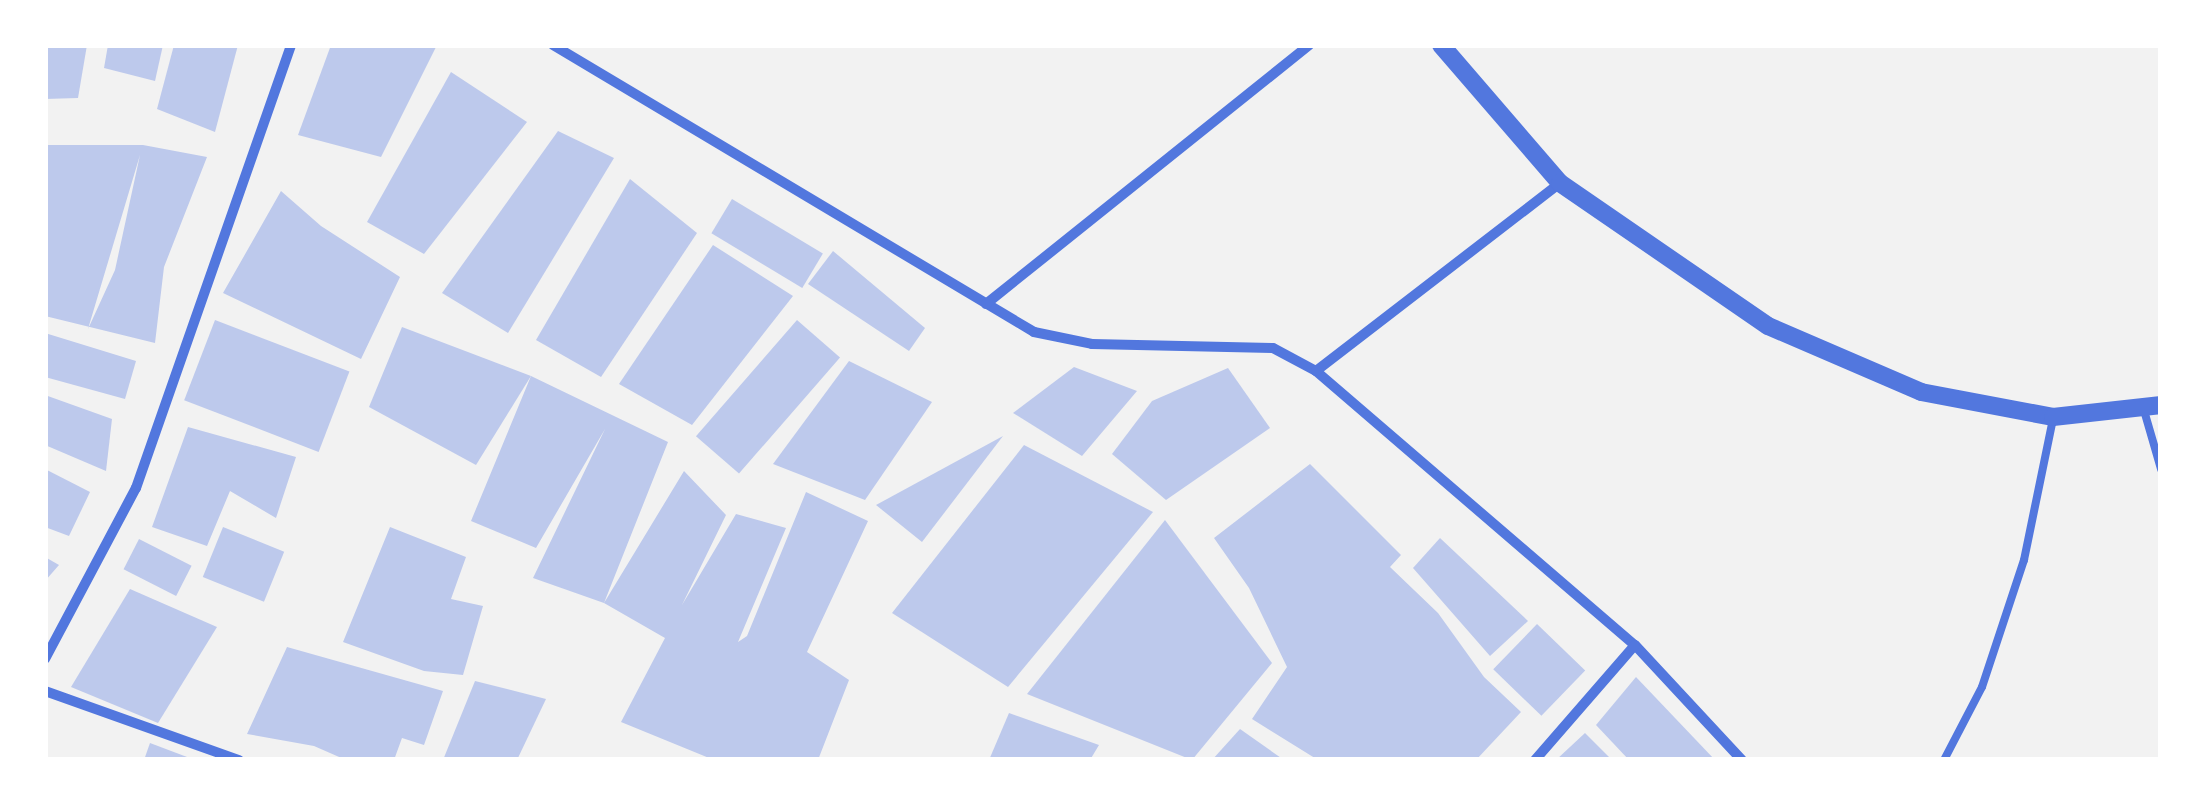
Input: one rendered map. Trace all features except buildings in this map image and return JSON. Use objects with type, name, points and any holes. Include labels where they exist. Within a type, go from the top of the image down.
[{"type":"street","points":[[45,659],[136,488],[292,45]]},
{"type":"street","points":[[553,45],[1034,332],[1092,344],[1273,348],[1316,371],[1635,645],[1742,760]]},
{"type":"street","points":[[986,304],[1309,45]]},
{"type":"street","points":[[1441,45],[1560,183],[1768,326],[1921,392],[2053,418],[2152,406]]},
{"type":"street","points":[[1316,371],[1560,183]]},
{"type":"street","points":[[1535,760],[1635,645]]},
{"type":"street","points":[[45,691],[239,760]]},
{"type":"lane","points":[[2152,406],[2161,470]]},
{"type":"lane","points":[[1944,760],[1982,687],[2024,560],[2053,418]]}]
